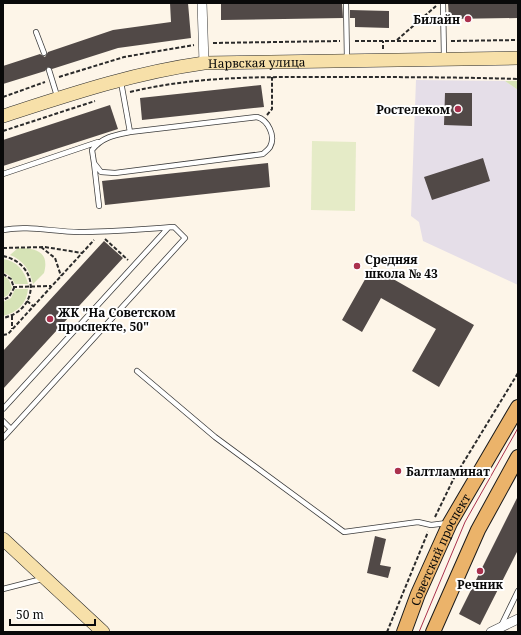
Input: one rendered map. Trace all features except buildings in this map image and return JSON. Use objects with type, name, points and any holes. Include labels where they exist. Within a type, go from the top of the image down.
[{"type":"main road","name":"Нарвская улица","points":[[3,116],[120,78],[165,68],[204,63],[518,58]]},
{"type":"main road","name":"Советский проспект","points":[[404,632],[418,594],[450,523],[518,407]]},
{"type":"main road","name":"Советский проспект","points":[[433,632],[478,530],[518,457]]},
{"type":"main road","points":[[3,540],[103,632]]},
{"type":"street","points":[[202,3],[204,63]]},
{"type":"street","points":[[491,632],[518,619]]},
{"type":"lane","points":[[346,3],[347,60]]},
{"type":"lane","points":[[443,3],[444,58]]},
{"type":"lane","points":[[36,32],[44,53]]},
{"type":"lane","points":[[49,70],[58,98]]},
{"type":"lane","points":[[120,78],[130,132]]},
{"type":"lane","points":[[3,174],[130,132],[257,118],[264,119],[269,127],[271,135],[270,147],[262,154],[114,173],[101,172],[94,164]]},
{"type":"lane","points":[[99,141],[92,150],[99,206]]},
{"type":"lane","points":[[3,230],[18,228],[98,233],[174,227],[185,238],[3,438]]},
{"type":"lane","points":[[3,409],[168,228]]},
{"type":"lane","points":[[137,371],[215,437],[344,532],[418,522],[431,525],[450,523]]},
{"type":"lane","points":[[3,421],[11,429]]},
{"type":"lane","points":[[3,589],[46,578]]},
{"type":"lane","points":[[501,627],[518,591]]},
{"type":"path","points":[[396,41],[439,3]]},
{"type":"path","points":[[123,93],[190,80],[224,77],[425,77],[518,79]]},
{"type":"path","points":[[264,119],[272,109],[272,77]]},
{"type":"path","points":[[3,131],[96,101]]},
{"type":"path","points":[[3,335],[8,334],[82,253],[98,233],[133,265]]},
{"type":"path","points":[[3,248],[39,246],[82,253]]},
{"type":"path","points":[[39,246],[55,258],[61,276]]},
{"type":"path","points":[[3,256],[17,261],[22,265],[29,277],[31,287],[27,301],[21,310],[12,316],[3,318]]},
{"type":"path","points":[[3,274],[11,279],[13,287],[10,297],[3,300]]},
{"type":"path","points":[[13,287],[51,286]]},
{"type":"path","points":[[27,301],[33,306]]},
{"type":"path","points":[[12,316],[12,329]]},
{"type":"path","points":[[387,632],[407,579],[454,478],[518,373]]},
{"type":"shaded area","points":[[416,80],[505,81],[518,90],[518,285],[423,241],[419,222],[411,216]]},
{"type":"green space","points":[[505,81],[518,81],[518,90]]},
{"type":"green space","points":[[312,141],[356,142],[355,211],[311,210]]},
{"type":"green space","points":[[18,248],[35,250],[43,255],[45,260],[44,273],[33,284],[30,274],[25,266],[15,257],[10,255]]},
{"type":"green space","points":[[3,259],[8,260],[20,267],[28,284],[15,284],[10,276],[3,272]]},
{"type":"green space","points":[[3,275],[9,280],[12,288],[8,295],[3,298]]},
{"type":"green space","points":[[15,289],[28,289],[26,299],[17,310],[3,316],[3,302],[11,298]]},
{"type":"tram line","points":[[419,632],[465,522],[518,428]]},
{"type":"place","name":"Билайн","points":[[468,19]]},
{"type":"place","name":"Ростелеком","points":[[458,109]]},
{"type":"place","name":"Средняя школа № 43","points":[[357,266]]},
{"type":"place","name":"ЖК \"На Советском проспекте, 50\"","points":[[50,319]]},
{"type":"place","name":"Балтламинат","points":[[398,471]]},
{"type":"place","name":"Речник","points":[[480,571]]}]
